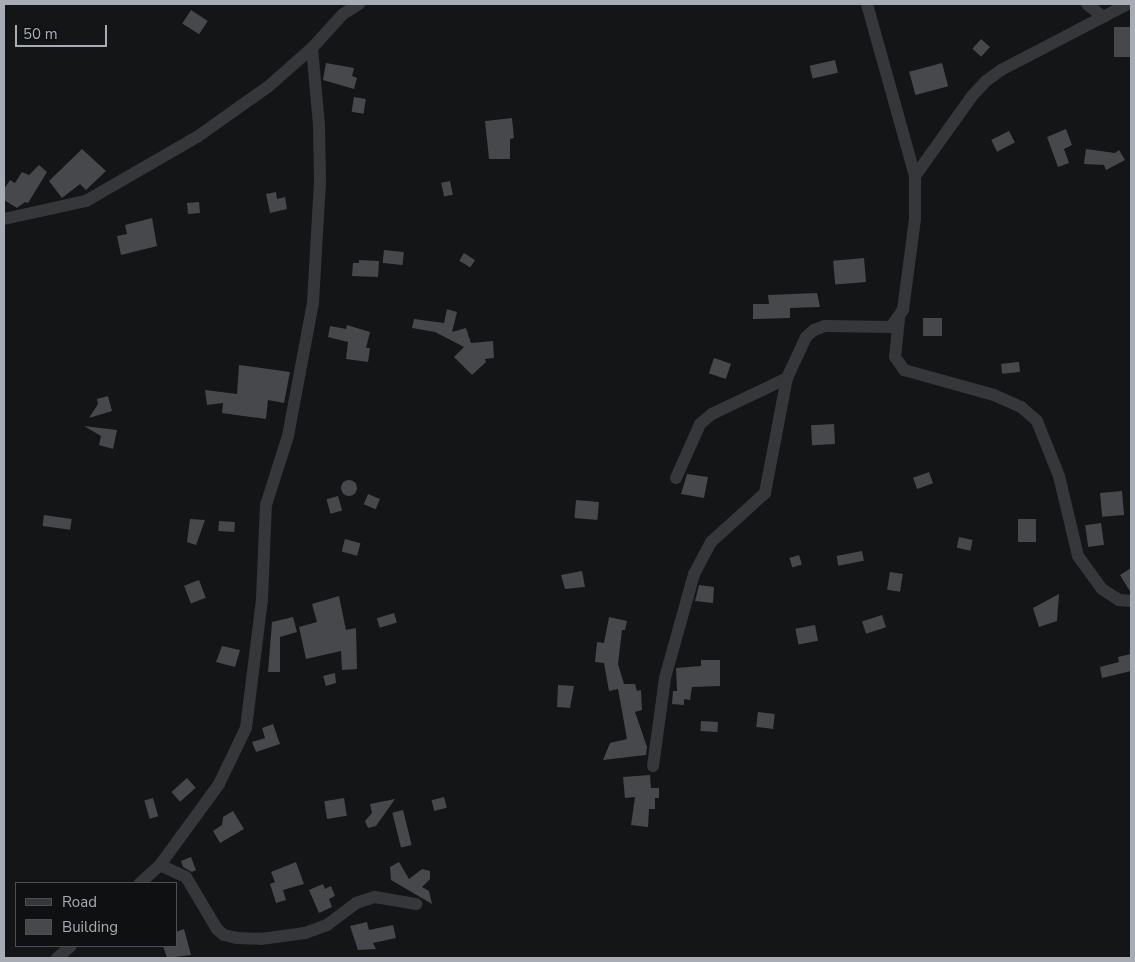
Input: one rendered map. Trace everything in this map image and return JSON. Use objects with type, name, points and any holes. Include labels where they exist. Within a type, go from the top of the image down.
[{"type":"street","points":[[4,219],[66,207],[105,191],[197,137],[269,86],[312,48],[343,14],[358,4]]},
{"type":"street","points":[[867,4],[915,176],[914,233],[899,319],[895,357],[904,370],[994,395],[1020,407],[1037,421],[1052,451],[1078,556],[1102,589],[1119,600],[1131,601]]},
{"type":"street","points":[[1086,4],[1103,17]]},
{"type":"street","points":[[915,176],[966,104],[986,81],[1001,70],[1128,4]]},
{"type":"street","points":[[141,882],[160,865],[230,765],[249,713],[262,599],[266,504],[288,436],[313,302],[320,173],[312,48]]},
{"type":"street","points":[[654,766],[665,678],[694,574],[703,553],[715,538],[765,493],[787,378],[806,337],[814,330],[825,326],[891,327],[899,319]]},
{"type":"street","points":[[676,478],[700,424],[712,414],[787,378]]},
{"type":"street","points":[[160,865],[186,877],[217,929],[224,935],[237,938],[261,939],[305,933],[326,925],[356,903],[375,897],[416,904]]},
{"type":"street","points":[[57,958],[70,947]]},
{"type":"building","points":[[191,10],[208,21],[199,34],[182,23]]},
{"type":"building","points":[[1114,27],[1131,27],[1131,57],[1114,57]]},
{"type":"building","points":[[981,39],[990,47],[981,57],[972,49]]},
{"type":"building","points":[[835,60],[838,73],[813,79],[810,66]]},
{"type":"building","points":[[326,63],[354,68],[352,76],[357,78],[354,89],[323,80]]},
{"type":"building","points":[[942,63],[948,86],[915,95],[909,72]]},
{"type":"building","points":[[354,97],[366,99],[364,114],[352,112]]},
{"type":"building","points":[[512,118],[514,138],[510,139],[510,159],[489,159],[485,121]]},
{"type":"building","points":[[1066,129],[1072,145],[1064,149],[1069,163],[1058,167],[1047,137]]},
{"type":"building","points":[[1009,131],[1015,143],[997,152],[991,140]]},
{"type":"building","points":[[82,149],[106,171],[86,190],[80,184],[62,198],[49,181]]},
{"type":"building","points":[[1086,149],[1115,153],[1119,150],[1125,160],[1106,170],[1104,165],[1084,164]]},
{"type":"building","points":[[39,165],[47,172],[28,203],[25,202],[17,208],[4,200],[4,189],[10,180],[15,183],[22,172],[29,175]]},
{"type":"building","points":[[450,181],[453,195],[444,197],[441,183]]},
{"type":"building","points":[[276,192],[277,199],[285,197],[287,209],[270,213],[266,194]]},
{"type":"building","points":[[199,202],[200,213],[188,214],[187,203]]},
{"type":"building","points":[[152,218],[157,246],[121,255],[117,236],[127,234],[125,225]]},
{"type":"building","points":[[384,250],[404,252],[403,265],[383,263]]},
{"type":"building","points":[[464,253],[475,260],[470,268],[459,261]]},
{"type":"building","points":[[864,258],[866,282],[835,285],[833,261]]},
{"type":"building","points":[[359,260],[379,261],[378,277],[352,276],[353,263],[359,263]]},
{"type":"building","points":[[817,293],[820,307],[790,308],[790,318],[753,319],[753,304],[769,304],[768,295]]},
{"type":"building","points":[[447,309],[457,312],[452,332],[466,328],[471,343],[493,341],[494,358],[485,359],[486,362],[472,375],[454,357],[464,347],[435,332],[412,328],[414,319],[444,323]]},
{"type":"building","points":[[923,318],[942,318],[942,336],[923,336]]},
{"type":"building","points":[[347,325],[370,332],[366,348],[370,348],[368,362],[346,359],[348,342],[328,337],[330,326],[346,329]]},
{"type":"building","points":[[714,358],[731,364],[726,379],[709,373]]},
{"type":"building","points":[[1019,362],[1020,372],[1002,374],[1001,364]]},
{"type":"building","points":[[239,365],[290,372],[284,403],[268,400],[266,419],[222,413],[223,403],[207,405],[205,390],[237,394]]},
{"type":"building","points":[[108,396],[112,411],[89,418],[98,404],[97,399]]},
{"type":"building","points":[[834,424],[835,444],[812,445],[811,425]]},
{"type":"building","points":[[84,426],[117,430],[113,449],[99,445],[101,436]]},
{"type":"building","points":[[929,472],[933,483],[917,489],[913,478]]},
{"type":"building","points":[[687,474],[708,477],[704,498],[681,494]]},
{"type":"building","points":[[349,480],[355,482],[357,488],[355,494],[349,496],[343,494],[341,488],[343,482]]},
{"type":"building","points":[[1122,491],[1124,515],[1102,517],[1100,493]]},
{"type":"building","points":[[368,494],[380,499],[376,509],[364,504]]},
{"type":"building","points":[[338,496],[342,510],[331,514],[326,499]]},
{"type":"building","points":[[576,500],[599,502],[597,520],[574,518]]},
{"type":"building","points":[[44,515],[72,519],[70,530],[42,526]]},
{"type":"building","points":[[190,519],[205,520],[196,545],[187,542]]},
{"type":"building","points":[[1018,519],[1036,519],[1036,542],[1018,542]]},
{"type":"building","points":[[219,521],[235,522],[234,532],[218,531]]},
{"type":"building","points":[[1101,523],[1104,545],[1088,547],[1085,525]]},
{"type":"building","points":[[959,537],[973,540],[970,551],[957,548]]},
{"type":"building","points":[[345,539],[360,543],[357,556],[342,552]]},
{"type":"building","points":[[862,551],[864,561],[838,566],[836,556]]},
{"type":"building","points":[[799,555],[802,565],[792,567],[789,558]]},
{"type":"building","points":[[1131,568],[1131,593],[1120,575]]},
{"type":"building","points":[[582,571],[585,587],[565,589],[561,575]]},
{"type":"building","points":[[890,572],[903,574],[900,592],[887,590]]},
{"type":"building","points":[[199,580],[206,598],[191,603],[184,586]]},
{"type":"building","points":[[699,585],[714,587],[713,603],[695,601]]},
{"type":"building","points":[[1059,594],[1057,621],[1039,627],[1033,608]]},
{"type":"building","points":[[339,596],[346,630],[356,628],[357,669],[342,670],[341,651],[306,659],[299,627],[317,622],[312,604]]},
{"type":"building","points":[[394,613],[397,623],[380,628],[377,618]]},
{"type":"building","points":[[882,615],[886,627],[866,634],[862,621]]},
{"type":"building","points":[[293,617],[297,632],[280,637],[280,672],[268,672],[272,622]]},
{"type":"building","points":[[609,617],[627,621],[625,630],[622,630],[618,664],[624,684],[635,684],[637,691],[641,690],[642,710],[635,712],[647,747],[646,755],[603,760],[610,743],[627,739],[618,689],[609,691],[604,663],[595,662],[597,642],[604,643]]},
{"type":"building","points":[[815,625],[818,641],[798,645],[795,629]]},
{"type":"building","points":[[222,646],[240,650],[235,667],[216,662]]},
{"type":"building","points":[[1131,654],[1131,671],[1102,678],[1100,667],[1119,662],[1118,657]]},
{"type":"building","points":[[701,660],[720,660],[720,686],[692,687],[690,700],[684,699],[684,705],[672,704],[673,691],[677,691],[676,668],[701,666]]},
{"type":"building","points":[[335,673],[336,683],[326,686],[323,676]]},
{"type":"building","points":[[558,685],[574,686],[570,708],[557,707]]},
{"type":"building","points":[[758,712],[775,714],[773,729],[756,727]]},
{"type":"building","points":[[701,721],[718,722],[717,732],[700,731]]},
{"type":"building","points":[[273,724],[280,744],[256,752],[252,742],[265,738],[262,728]]},
{"type":"building","points":[[650,775],[651,788],[659,788],[659,798],[655,798],[655,809],[649,809],[648,827],[631,825],[635,797],[625,798],[623,777]]},
{"type":"building","points":[[187,778],[196,788],[180,802],[171,792]]},
{"type":"building","points":[[444,797],[447,808],[434,811],[431,800]]},
{"type":"building","points":[[153,798],[158,816],[150,819],[144,800]]},
{"type":"building","points":[[344,798],[347,816],[327,819],[324,801]]},
{"type":"building","points":[[395,799],[376,826],[368,828],[365,821],[372,813],[370,804]]},
{"type":"building","points":[[403,810],[412,845],[401,848],[392,813]]},
{"type":"building","points":[[233,811],[244,829],[220,843],[213,831],[222,825],[223,817]]},
{"type":"building","points":[[191,857],[196,870],[192,872],[183,867],[181,861]]},
{"type":"building","points":[[296,862],[304,884],[283,890],[286,900],[276,903],[270,884],[275,882],[271,872]]},
{"type":"building","points":[[399,862],[409,879],[422,869],[430,871],[430,879],[422,887],[429,891],[432,904],[391,880],[390,867]]},
{"type":"building","points":[[323,884],[325,889],[331,886],[335,896],[329,899],[332,907],[319,913],[309,890]]},
{"type":"building","points":[[367,922],[369,930],[393,925],[396,938],[373,943],[376,949],[358,950],[350,926]]},
{"type":"building","points":[[184,929],[191,955],[167,958],[163,947],[178,947],[178,931]]}]
